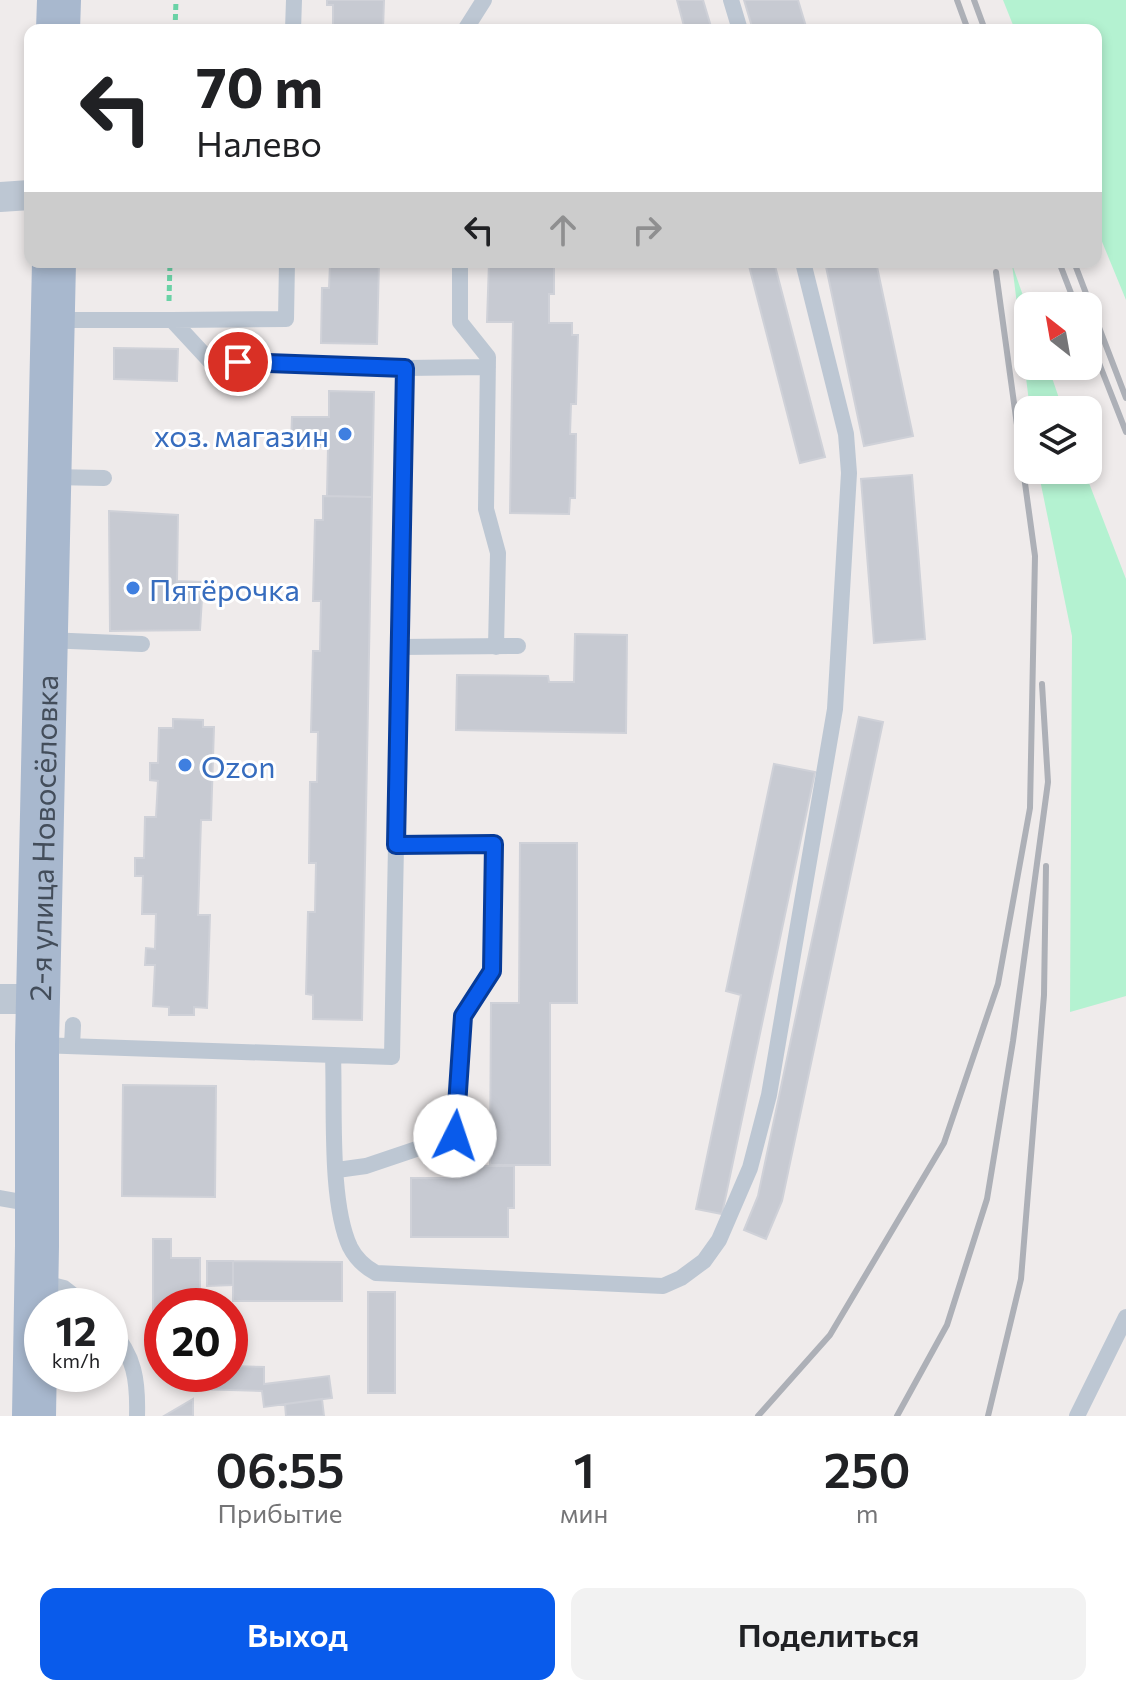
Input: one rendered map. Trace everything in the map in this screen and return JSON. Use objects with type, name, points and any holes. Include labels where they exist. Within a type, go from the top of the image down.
[{"type":"main road","points":[[58,24],[59,0]]},
{"type":"main road","name":"2-я улица Новосёловка","points":[[34,1416],[37,1281],[19,1201],[61,1039],[33,999],[46,640],[54,268]]},
{"type":"street","points":[[0,197],[24,195]]},
{"type":"lane","points":[[293,24],[294,0]]},
{"type":"lane","points":[[469,24],[484,0]]},
{"type":"lane","points":[[731,0],[738,24]]},
{"type":"lane","points":[[53,320],[286,319],[287,268]]},
{"type":"lane","points":[[460,268],[460,322],[488,357],[486,509],[498,553],[496,647]]},
{"type":"lane","points":[[333,1055],[340,1215],[351,1248],[362,1265],[376,1273],[663,1286],[681,1278],[704,1261],[719,1240],[750,1168],[769,1095],[835,709],[849,473],[846,434],[804,268]]},
{"type":"lane","points":[[172,320],[210,361],[405,368],[488,367]]},
{"type":"lane","points":[[61,1039],[392,1057],[405,368]]},
{"type":"lane","points":[[49,477],[104,478]]},
{"type":"lane","points":[[46,640],[142,644]]},
{"type":"lane","points":[[399,647],[518,646]]},
{"type":"lane","points":[[337,1170],[366,1166],[455,1136],[463,1016],[492,971],[494,844],[396,845]]},
{"type":"lane","points":[[37,1281],[64,1288]]},
{"type":"lane","points":[[1077,1416],[1126,1317]]},
{"type":"lane","points":[[128,1354],[138,1383],[137,1416]]},
{"type":"path","points":[[175,24],[176,0]]},
{"type":"path","points":[[170,268],[169,312],[172,320]]},
{"type":"green space","points":[[1003,0],[1126,0],[1126,300],[1102,242],[1102,24],[1013,24]]},
{"type":"green space","points":[[1013,268],[1022,292],[1015,292]]},
{"type":"green space","points":[[1026,380],[1053,380],[1058,396],[1028,396]]},
{"type":"green space","points":[[1041,484],[1089,484],[1126,579],[1126,996],[1070,1012],[1072,636]]},
{"type":"building","points":[[327,0],[384,0],[383,24],[333,24],[333,5],[327,5]]},
{"type":"building","points":[[677,0],[703,0],[710,24],[683,24]]},
{"type":"building","points":[[744,0],[798,0],[805,24],[751,24]]},
{"type":"building","points":[[330,268],[379,268],[377,344],[321,343],[322,288],[329,288]]},
{"type":"building","points":[[489,268],[554,268],[554,294],[549,294],[549,323],[572,323],[572,335],[578,335],[576,404],[571,404],[570,434],[576,434],[575,498],[570,498],[569,514],[510,513],[513,322],[487,322]]},
{"type":"building","points":[[750,268],[776,268],[825,457],[800,463]]},
{"type":"building","points":[[826,268],[877,268],[913,436],[864,446]]},
{"type":"building","points":[[114,348],[178,349],[177,381],[114,379]]},
{"type":"building","points":[[329,391],[374,392],[372,497],[327,496],[328,447],[291,446],[292,417],[329,417]]},
{"type":"building","points":[[912,475],[925,639],[874,643],[861,479]]},
{"type":"building","points":[[323,496],[372,497],[362,1020],[313,1019],[313,995],[306,994],[308,912],[315,912],[316,863],[309,863],[310,782],[317,782],[318,732],[311,732],[313,651],[320,651],[321,601],[313,601],[315,520],[323,520]]},
{"type":"building","points":[[109,511],[178,515],[177,581],[203,582],[200,630],[110,631]]},
{"type":"building","points":[[575,634],[627,635],[626,733],[456,730],[457,675],[548,676],[549,682],[574,682]]},
{"type":"building","points":[[859,717],[883,722],[782,1201],[766,1239],[744,1230],[758,1196]]},
{"type":"building","points":[[173,719],[203,720],[203,727],[214,727],[211,820],[201,820],[198,915],[210,915],[207,1008],[194,1007],[194,1015],[169,1015],[169,1007],[153,1006],[155,965],[145,965],[146,948],[155,949],[156,914],[142,914],[143,876],[135,876],[135,858],[144,858],[145,817],[156,817],[158,781],[150,780],[150,763],[158,763],[159,728],[173,728]]},
{"type":"building","points":[[774,764],[815,772],[722,1214],[696,1209],[741,995],[726,991]]},
{"type":"building","points":[[520,843],[577,843],[577,1003],[550,1003],[550,1165],[490,1165],[491,1003],[519,1003]]},
{"type":"building","points":[[123,1085],[216,1086],[215,1197],[122,1196]]},
{"type":"building","points":[[459,1166],[514,1166],[514,1208],[508,1208],[508,1237],[411,1237],[411,1178],[459,1178]]},
{"type":"building","points":[[153,1239],[171,1239],[171,1258],[200,1258],[200,1288],[153,1288]]},
{"type":"building","points":[[207,1261],[233,1261],[233,1285],[207,1286]]},
{"type":"building","points":[[233,1261],[342,1262],[342,1301],[248,1301],[248,1288],[233,1288]]},
{"type":"building","points":[[368,1292],[395,1292],[395,1393],[368,1393]]},
{"type":"building","points":[[248,1367],[264,1367],[264,1384],[329,1376],[332,1398],[264,1407],[262,1391],[248,1391]]},
{"type":"building","points":[[193,1399],[193,1416],[164,1416]]},
{"type":"building","points":[[322,1399],[324,1416],[286,1416],[285,1404]]},
{"type":"railway","points":[[957,0],[966,24]]},
{"type":"railway","points":[[974,0],[983,24]]},
{"type":"railway","points":[[1061,268],[1071,292]]},
{"type":"railway","points":[[1076,268],[1126,398]]},
{"type":"railway","points":[[758,1416],[830,1335],[944,1143],[998,984],[1030,808],[1035,556],[996,272]]},
{"type":"railway","points":[[1102,371],[1126,432]]},
{"type":"railway","points":[[897,1416],[947,1325],[987,1199],[1013,1041],[1048,782],[1042,684]]},
{"type":"railway","points":[[988,1416],[1021,1279],[1044,995],[1046,866]]},
{"type":"place","name":"хоз. магазин","points":[[345,434]]},
{"type":"place","name":"Пятёрочка","points":[[133,588]]},
{"type":"place","name":"Ozon","points":[[185,765]]},
{"type":"route","points":[[238,362],[405,368],[396,845],[494,844],[492,971],[463,1016],[455,1136]]}]
